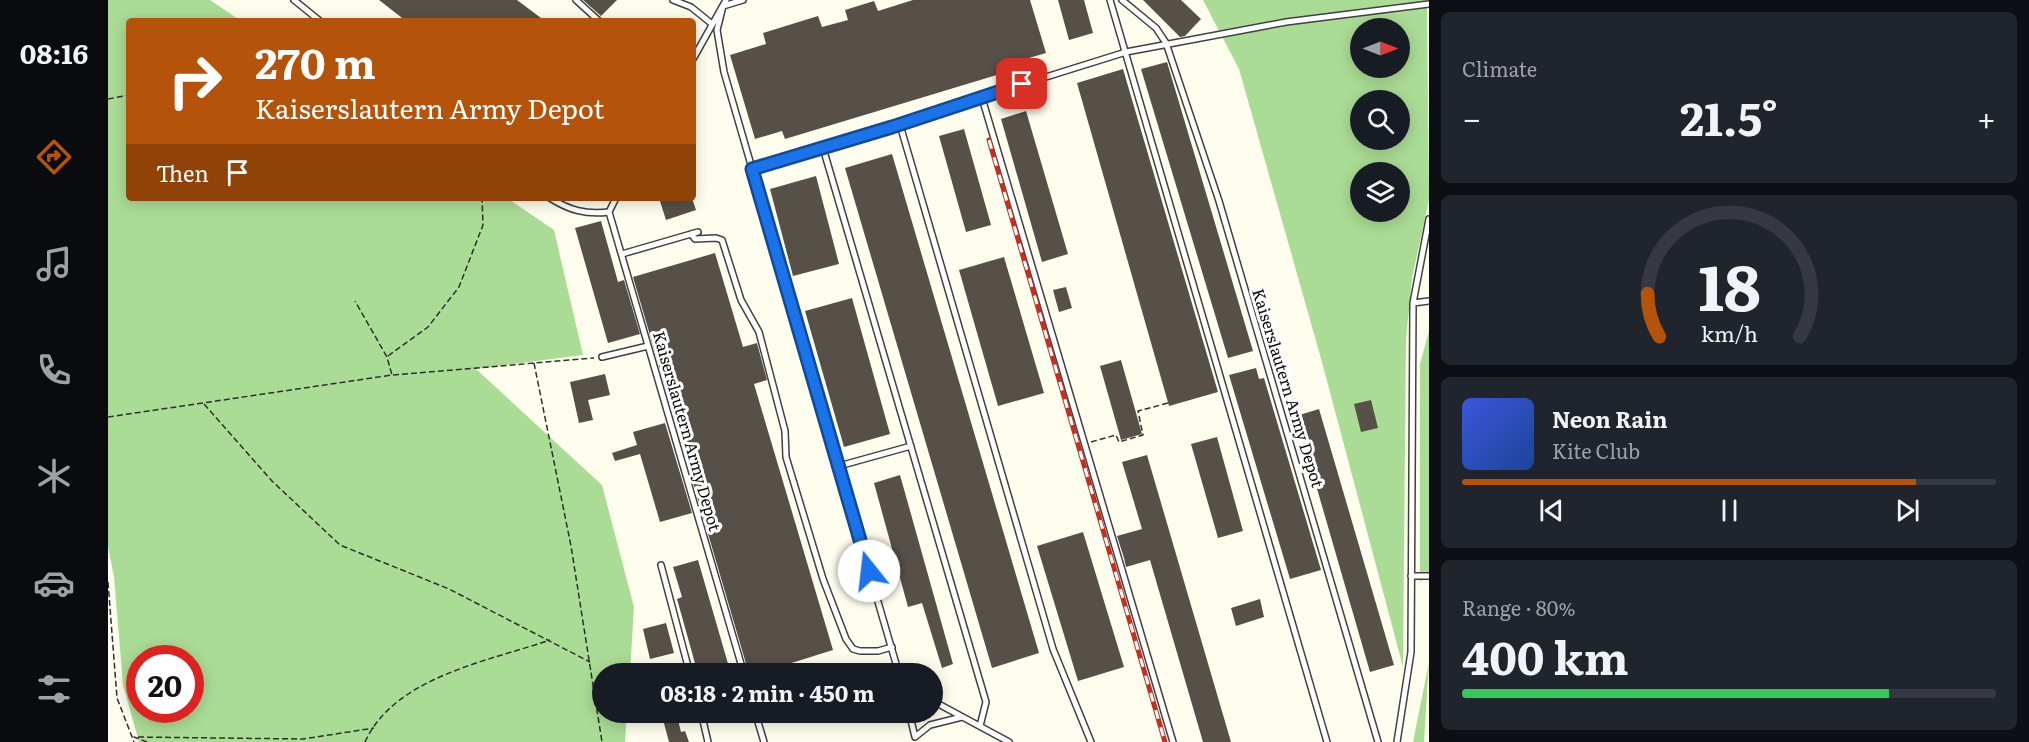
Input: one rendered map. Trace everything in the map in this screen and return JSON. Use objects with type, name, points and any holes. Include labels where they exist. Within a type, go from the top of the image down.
[{"type":"lane","points":[[294,0],[316,18]]},
{"type":"lane","points":[[576,0],[596,18]]},
{"type":"lane","points":[[673,0],[691,7],[712,24]]},
{"type":"lane","points":[[724,3],[743,0]]},
{"type":"lane","points":[[1110,0],[1327,742]]},
{"type":"lane","name":"Kaiserslautern Army Depot","points":[[1122,0],[1156,28],[1166,43],[1219,201],[1378,742]]},
{"type":"lane","points":[[696,53],[724,3]]},
{"type":"lane","points":[[724,3],[717,30],[724,72],[896,663]]},
{"type":"lane","points":[[752,169],[1126,52],[1166,43],[1175,45],[1286,22],[1429,4]]},
{"type":"lane","points":[[982,98],[1173,742]]},
{"type":"lane","points":[[900,124],[1053,649],[1091,742]]},
{"type":"lane","points":[[823,148],[986,702],[980,726]]},
{"type":"lane","points":[[556,201],[578,212],[590,214],[609,212],[614,201]]},
{"type":"lane","name":"Kaiserslautern Army Depot","points":[[609,212],[741,663]]},
{"type":"lane","points":[[1397,742],[1411,652],[1413,303],[1429,219]]},
{"type":"lane","points":[[622,255],[694,233],[695,239],[722,240],[741,300],[759,332],[785,431],[786,457],[823,579],[846,639],[853,649],[860,651],[878,651],[891,647]]},
{"type":"lane","points":[[1413,303],[1429,301]]},
{"type":"lane","points":[[602,357],[648,346]]},
{"type":"lane","points":[[839,466],[911,446]]},
{"type":"lane","points":[[661,565],[687,663]]},
{"type":"lane","points":[[1411,576],[1429,576]]},
{"type":"lane","points":[[943,707],[1009,742]]},
{"type":"lane","points":[[913,739],[930,725],[962,717]]},
{"type":"lane","points":[[703,723],[708,742]]},
{"type":"lane","points":[[758,723],[764,742]]},
{"type":"lane","points":[[911,723],[913,739]]},
{"type":"path","points":[[108,99],[126,96]]},
{"type":"path","points":[[387,357],[428,327],[459,287],[483,225],[482,201]]},
{"type":"path","points":[[355,301],[387,357],[392,375]]},
{"type":"path","points":[[108,417],[392,375],[602,357]]},
{"type":"path","points":[[534,363],[571,546],[603,742]]},
{"type":"path","points":[[1085,444],[1116,435],[1119,442],[1143,435],[1138,411],[1168,403]]},
{"type":"path","points":[[204,404],[272,481],[340,544],[449,589],[590,662]]},
{"type":"path","points":[[108,582],[117,698],[134,737],[134,742]]},
{"type":"path","points":[[365,742],[390,705],[420,686],[550,640]]},
{"type":"path","points":[[134,737],[303,740],[374,728]]},
{"type":"path","points":[[134,737],[147,742]]},
{"type":"green space","points":[[108,0],[210,0],[237,18],[126,18],[126,201],[511,201],[554,230],[583,355],[476,369],[602,485],[634,607],[631,663],[592,663],[592,723],[626,723],[625,742],[139,742],[134,723],[204,723],[204,645],[126,645],[126,696],[123,685],[114,577],[108,547]]},
{"type":"green space","points":[[1203,0],[1427,0],[1429,200],[1412,278],[1406,339],[1403,667],[1322,362],[1239,69]]},
{"type":"green space","points":[[1429,331],[1429,574],[1420,582],[1420,364]]},
{"type":"green space","points":[[1429,662],[1424,742],[1413,742]]},
{"type":"building","points":[[379,0],[517,0],[541,18],[402,18]]},
{"type":"building","points":[[583,0],[617,0],[601,16]]},
{"type":"building","points":[[913,0],[1030,0],[1046,53],[1008,64],[1010,71],[785,139],[782,131],[755,139],[730,55],[766,44],[763,33],[818,16],[822,27],[848,20],[845,10],[874,1],[878,11]]},
{"type":"building","points":[[1058,0],[1084,0],[1093,33],[1069,40]]},
{"type":"building","points":[[1143,0],[1181,0],[1201,19],[1185,36],[1180,37]]},
{"type":"building","points":[[1167,62],[1253,351],[1228,358],[1141,69]]},
{"type":"building","points":[[1123,69],[1218,392],[1169,406],[1077,83]]},
{"type":"building","points":[[1026,111],[1068,254],[1042,262],[1001,119]]},
{"type":"building","points":[[964,129],[991,225],[966,232],[939,136]]},
{"type":"building","points":[[892,154],[1039,653],[992,668],[845,168]]},
{"type":"building","points":[[816,176],[839,264],[793,276],[770,189]]},
{"type":"building","points":[[660,201],[693,201],[696,210],[666,220]]},
{"type":"building","points":[[601,221],[618,282],[624,280],[640,334],[608,343],[575,228]]},
{"type":"building","points":[[715,253],[743,347],[757,343],[767,380],[754,384],[833,650],[791,663],[746,663],[633,277]]},
{"type":"building","points":[[1004,257],[1044,393],[998,406],[959,270]]},
{"type":"building","points":[[1066,287],[1072,308],[1059,312],[1053,290]]},
{"type":"building","points":[[852,298],[890,434],[844,447],[805,311]]},
{"type":"building","points":[[1121,360],[1142,434],[1121,440],[1100,366]]},
{"type":"building","points":[[1256,368],[1259,379],[1264,378],[1321,570],[1290,579],[1229,375]]},
{"type":"building","points":[[605,374],[610,395],[588,400],[593,420],[579,423],[570,382]]},
{"type":"building","points":[[1371,400],[1378,428],[1361,432],[1354,404]]},
{"type":"building","points":[[1319,409],[1394,665],[1370,672],[1296,416]]},
{"type":"building","points":[[665,423],[692,513],[660,522],[640,454],[615,461],[612,453],[637,445],[633,432]]},
{"type":"building","points":[[1217,437],[1243,531],[1218,538],[1191,444]]},
{"type":"building","points":[[1147,455],[1231,742],[1203,742],[1150,560],[1126,567],[1117,536],[1142,529],[1122,462]]},
{"type":"building","points":[[900,475],[953,664],[943,668],[943,663],[940,663],[922,603],[908,607],[874,483]]},
{"type":"building","points":[[1083,532],[1124,667],[1078,681],[1037,546]]},
{"type":"building","points":[[698,560],[728,663],[695,663],[677,599],[682,597],[673,567]]},
{"type":"building","points":[[1260,599],[1264,617],[1236,626],[1231,608]]},
{"type":"building","points":[[666,623],[674,653],[650,659],[643,629]]},
{"type":"building","points":[[664,723],[679,723],[681,732],[685,731],[689,742],[669,742]]},
{"type":"railway","points":[[989,140],[1165,742]]},
{"type":"route","points":[[869,571],[752,169],[892,127],[1022,84]]}]
